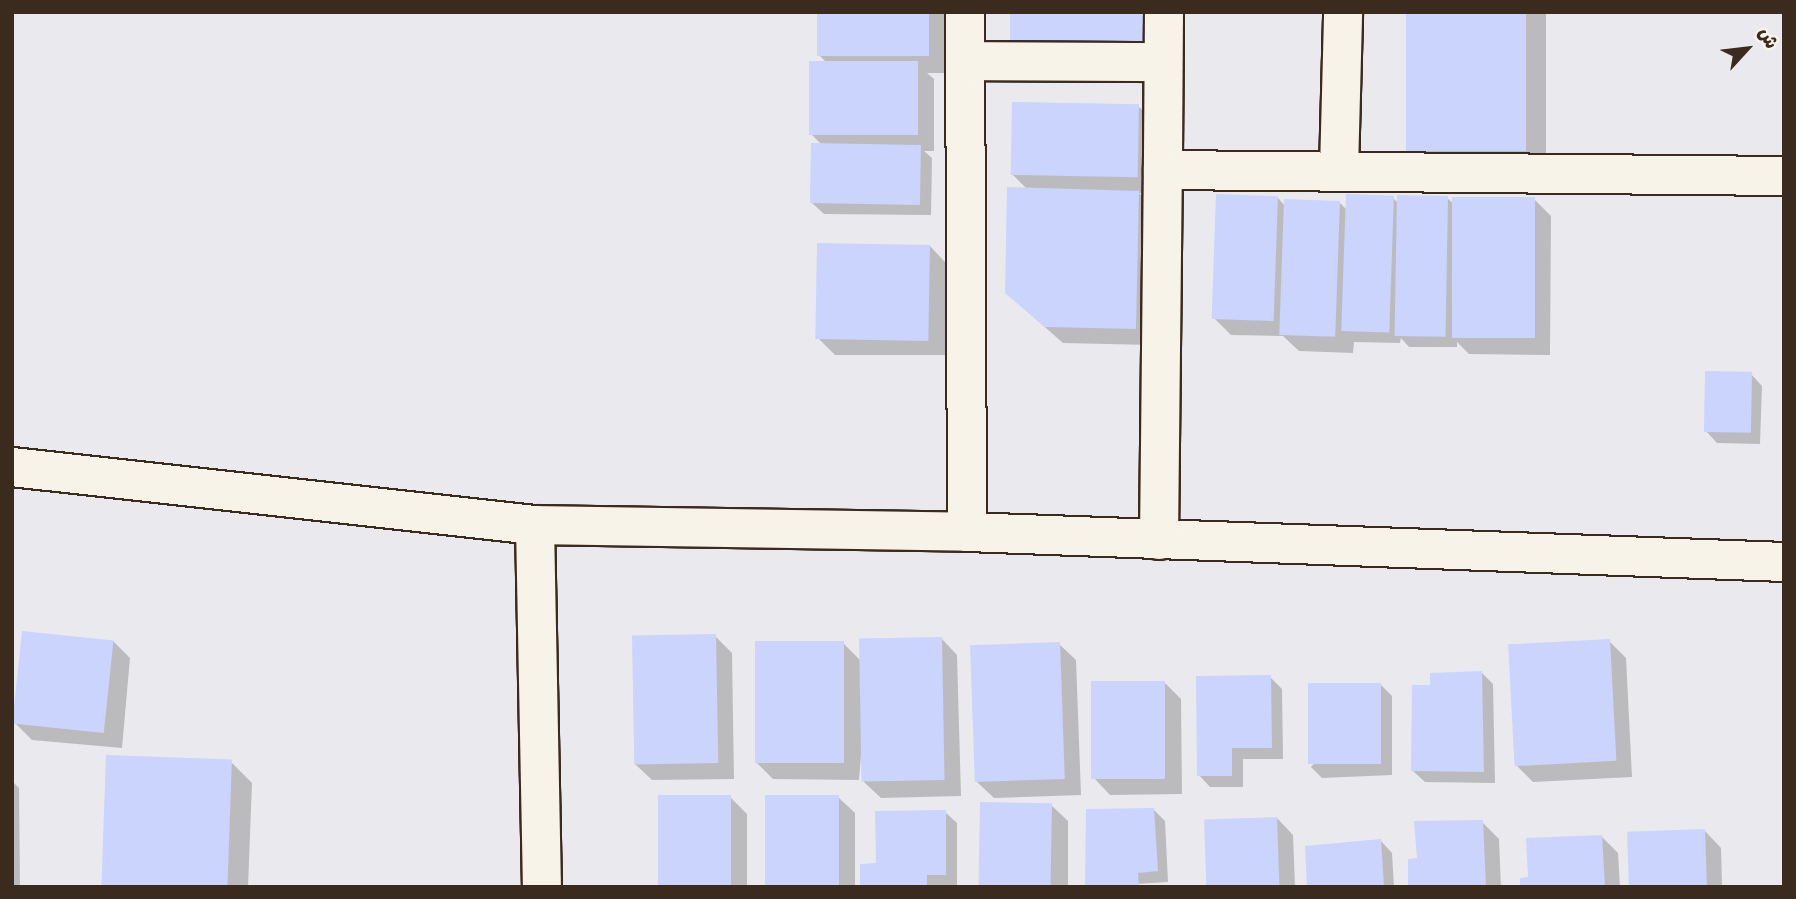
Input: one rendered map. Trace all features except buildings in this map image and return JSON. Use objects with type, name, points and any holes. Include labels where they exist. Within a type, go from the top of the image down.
[{"type":"street","points":[[965,12],[967,532]]},
{"type":"street","points":[[1159,540],[1164,12]]},
{"type":"street","points":[[1339,170],[1343,12]]},
{"type":"street","points":[[965,61],[1162,62]]},
{"type":"street","points":[[1163,170],[1784,176]]},
{"type":"street","points":[[12,467],[535,525],[967,532],[1784,562]]},
{"type":"street","points":[[535,525],[542,887]]}]
